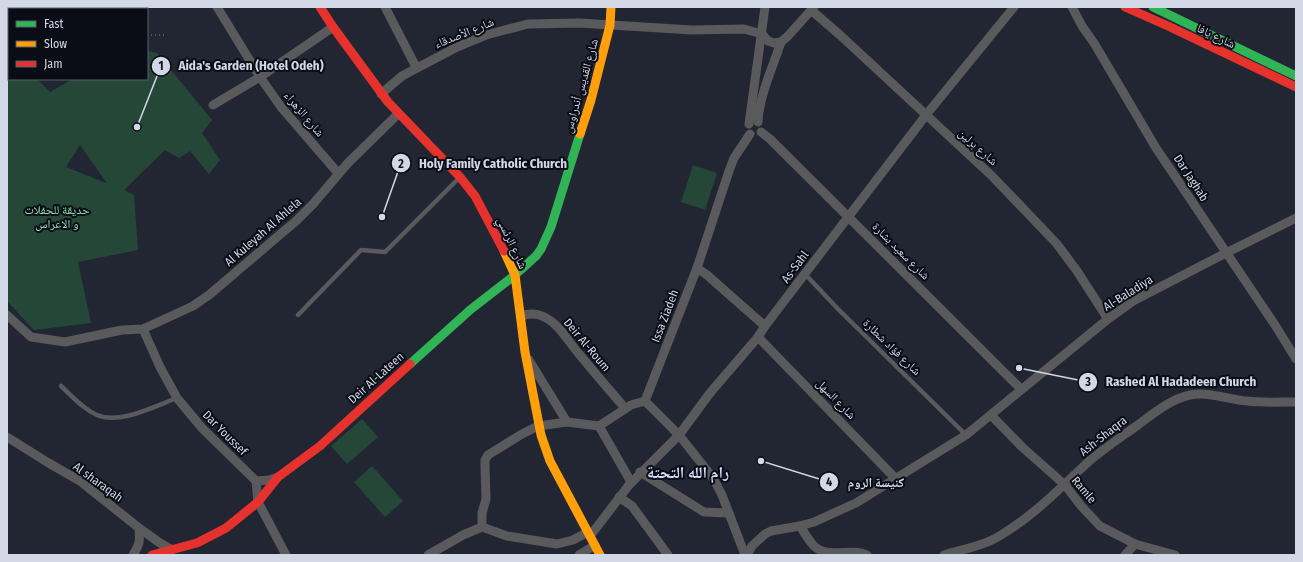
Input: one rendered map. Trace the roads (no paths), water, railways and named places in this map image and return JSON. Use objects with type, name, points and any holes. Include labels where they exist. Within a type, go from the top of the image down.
[{"type":"main road","name":"شارع الرئسي","points":[[320,7],[381,94],[398,114],[460,177],[475,196],[504,250],[515,275],[525,352],[538,426],[550,460],[600,555]]},
{"type":"main road","name":"شارع القديس أندراوس","points":[[515,275],[536,256],[541,249],[551,227],[591,100],[610,25],[611,7]]},
{"type":"main road","name":"شارع يافا","points":[[1125,7],[1296,87]]},
{"type":"main road","name":"شارع يافا","points":[[1153,7],[1296,76]]},
{"type":"main road","name":"Deir Al-Lateen","points":[[152,555],[197,544],[226,528],[258,502],[278,477],[320,446],[470,310],[515,275]]},
{"type":"street","name":"شارع الزهراء","points":[[217,7],[260,77],[282,107],[338,174]]},
{"type":"street","points":[[385,7],[416,67]]},
{"type":"street","points":[[753,123],[765,7]]},
{"type":"street","name":"As-Sahl","points":[[589,534],[640,472],[679,435],[718,384],[758,337],[848,215],[926,115],[1014,7]]},
{"type":"street","name":"Dar Jaghab","points":[[1072,7],[1156,148],[1275,325],[1296,359]]},
{"type":"street","points":[[753,123],[762,127],[761,132],[755,136],[750,134],[747,128],[753,123],[758,114],[763,95],[784,39],[812,9]]},
{"type":"street","name":"شارع برلين","points":[[812,9],[992,176],[1057,244],[1077,271],[1108,319]]},
{"type":"street","name":"شارع الأصدقاء","points":[[381,94],[402,76],[416,67],[457,47],[486,35],[528,24],[579,23],[692,30],[744,29],[762,34],[768,41],[774,43],[784,39]]},
{"type":"street","points":[[213,104],[260,77],[333,27]]},
{"type":"street","name":"Al Kuleyah Al Ahlela","points":[[142,329],[193,306],[288,229],[313,204],[366,144],[398,114]]},
{"type":"street","name":"شارع سعيد بشارة","points":[[761,132],[848,215],[1021,390]]},
{"type":"street","name":"Issa Ziadeh","points":[[645,401],[697,268],[729,171],[738,152],[750,134]]},
{"type":"street","name":"Al-Baladiya","points":[[991,415],[1108,319],[1133,302],[1296,218]]},
{"type":"street","points":[[697,268],[765,326]]},
{"type":"street","name":"Deir Al-Roum","points":[[521,316],[539,314],[552,322],[625,408]]},
{"type":"street","points":[[7,315],[31,337],[65,342],[122,330],[142,329]]},
{"type":"street","name":"Dar Youssef","points":[[142,329],[177,398],[202,428],[256,481]]},
{"type":"street","name":"شارع السهل","points":[[758,337],[896,479]]},
{"type":"street","points":[[525,352],[567,422]]},
{"type":"street","name":"Ash-Shaqra","points":[[944,555],[978,546],[1000,536],[1020,523],[1065,485],[1085,465],[1150,416],[1176,400],[1189,395],[1201,394],[1247,401],[1296,402]]},
{"type":"street","points":[[482,526],[482,513],[486,499],[485,467],[488,455],[538,426],[567,422],[600,426],[625,408],[638,402],[645,401],[679,435],[713,478],[722,495],[746,555]]},
{"type":"street","points":[[746,555],[752,546],[765,534],[782,528],[800,526],[828,516],[856,503],[966,435],[991,415]]},
{"type":"street","name":"Ramle","points":[[991,415],[1022,447],[1065,485],[1082,507],[1100,526],[1134,544],[1175,555]]},
{"type":"street","points":[[600,426],[631,482]]},
{"type":"street","name":"Al sharaqah","points":[[7,437],[80,481],[139,528],[172,550]]},
{"type":"street","points":[[640,472],[704,512],[729,513]]},
{"type":"street","points":[[278,477],[269,480],[256,481],[258,502],[286,555]]},
{"type":"street","points":[[619,497],[632,506],[668,555]]},
{"type":"street","points":[[428,555],[482,526],[507,536],[558,544],[589,534]]},
{"type":"street","points":[[800,526],[813,545],[822,551],[832,553],[856,552],[867,555]]},
{"type":"street","points":[[133,555],[140,542],[139,528]]},
{"type":"street","points":[[1125,555],[1134,544]]},
{"type":"street","points":[[579,555],[595,545]]},
{"type":"lane","points":[[298,315],[361,250],[385,252],[460,177]]},
{"type":"lane","name":"شارع فؤاد شطارة","points":[[805,274],[838,309],[966,435]]},
{"type":"lane","points":[[61,386],[85,408],[98,416],[105,418],[130,416],[177,398]]},
{"type":"place","name":"Aida's Garden (Hotel Odeh)","points":[[137,127]]},
{"type":"place","name":"Holy Family Catholic Church","points":[[382,217]]},
{"type":"place","name":"Rashed Al Hadadeen Church","points":[[1019,368]]},
{"type":"place","name":"كنيسة الروم","points":[[761,461]]},
{"type":"district","name":"رام الله التحتة","points":[[688,472]]},
{"type":"park label","name":"حديقة للحفلات و الاعراس","points":[[57,217]]}]
